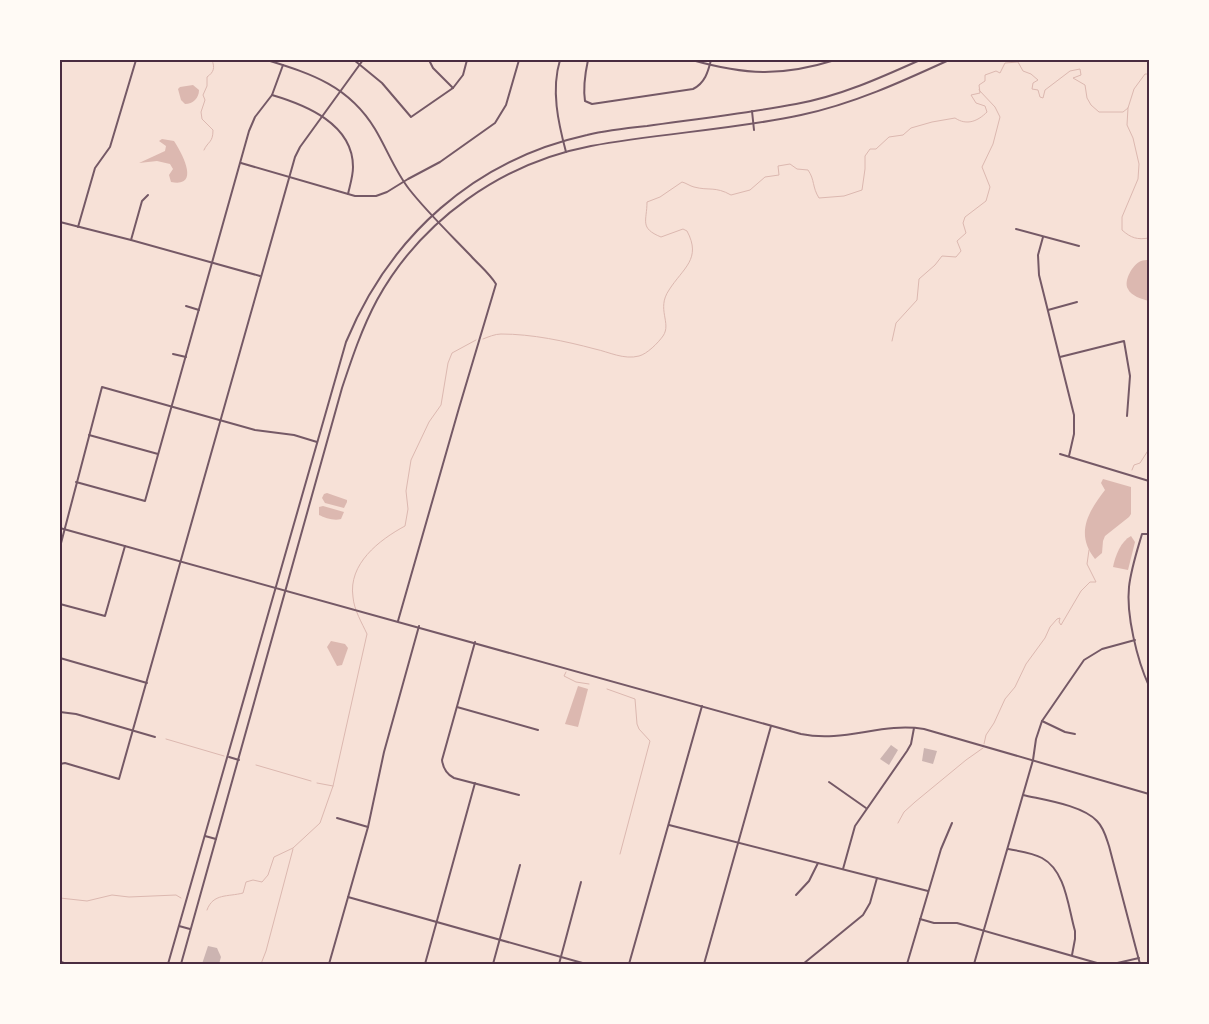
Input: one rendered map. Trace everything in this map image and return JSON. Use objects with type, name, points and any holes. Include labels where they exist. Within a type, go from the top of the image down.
[{"type":"main road","points":[[60,962],[66,964]]},
{"type":"street","points":[[78,227],[95,168],[110,146],[136,60]]},
{"type":"street","points":[[267,60],[315,76],[342,91],[366,115],[404,181],[438,222],[496,284],[458,408],[398,621]]},
{"type":"street","points":[[354,60],[382,83],[412,117],[453,88],[463,75],[467,60]]},
{"type":"street","points":[[60,764],[64,763],[119,779],[297,152],[363,60]]},
{"type":"street","points":[[429,60],[433,68],[453,88]]},
{"type":"street","points":[[240,163],[348,194],[366,197],[387,192],[440,162],[495,123],[503,111],[519,60]]},
{"type":"street","points":[[560,60],[556,84],[556,101],[566,152]]},
{"type":"street","points":[[588,60],[584,94],[585,101],[592,104],[693,90],[705,80],[712,60]]},
{"type":"street","points":[[692,60],[737,71],[767,73],[791,71],[835,60]]},
{"type":"street","points":[[168,964],[332,385],[346,342],[360,310],[387,265],[406,242],[432,214],[457,194],[505,164],[563,141],[610,131],[797,104],[861,86],[920,60]]},
{"type":"street","points":[[181,964],[342,388],[358,340],[377,299],[395,271],[413,249],[438,222],[463,202],[510,173],[566,152],[605,144],[800,115],[833,107],[872,94],[950,60]]},
{"type":"street","points":[[76,482],[145,501],[249,131],[255,117],[272,95],[283,65]]},
{"type":"street","points":[[272,95],[297,103],[322,116],[342,136],[351,153],[353,166],[348,194]]},
{"type":"street","points":[[752,111],[754,130]]},
{"type":"street","points":[[131,240],[142,201],[148,195]]},
{"type":"street","points":[[60,222],[261,276]]},
{"type":"street","points":[[1016,228],[1079,246]]},
{"type":"street","points":[[1043,236],[1038,255],[1038,268],[1074,415],[1074,434],[1069,456]]},
{"type":"street","points":[[1048,310],[1077,302]]},
{"type":"street","points":[[186,306],[199,310]]},
{"type":"street","points":[[1060,357],[1124,341],[1130,376],[1127,416]]},
{"type":"street","points":[[173,354],[186,357]]},
{"type":"street","points":[[60,547],[102,387],[255,430],[294,436],[317,442]]},
{"type":"street","points":[[89,435],[158,454]]},
{"type":"street","points":[[1060,454],[1149,481]]},
{"type":"street","points":[[60,528],[419,626],[801,734],[826,738],[896,727],[914,728],[937,732],[1149,794]]},
{"type":"street","points":[[1149,534],[1142,534],[1129,589],[1130,618],[1149,686]]},
{"type":"street","points":[[60,604],[105,616],[124,546]]},
{"type":"street","points":[[329,964],[368,827],[384,752],[419,626]]},
{"type":"street","points":[[974,964],[1033,760],[1036,739],[1042,722],[1084,660],[1102,649],[1135,640]]},
{"type":"street","points":[[475,642],[442,760],[444,769],[454,778],[519,795]]},
{"type":"street","points":[[60,658],[147,683]]},
{"type":"street","points":[[629,964],[702,706]]},
{"type":"street","points":[[457,707],[538,730]]},
{"type":"street","points":[[60,712],[76,714],[155,737]]},
{"type":"street","points":[[1042,722],[1065,732],[1075,734]]},
{"type":"street","points":[[704,964],[771,726]]},
{"type":"street","points":[[843,869],[855,826],[908,751],[914,728]]},
{"type":"street","points":[[228,756],[239,760]]},
{"type":"street","points":[[829,782],[866,808]]},
{"type":"street","points":[[425,964],[475,783]]},
{"type":"street","points":[[1023,795],[1081,810],[1099,822],[1105,832],[1140,964]]},
{"type":"street","points":[[337,818],[368,827]]},
{"type":"street","points":[[907,964],[941,848],[952,823]]},
{"type":"street","points":[[668,825],[928,891]]},
{"type":"street","points":[[205,836],[216,839]]},
{"type":"street","points":[[1007,849],[1043,858],[1056,871],[1061,881],[1075,931],[1072,955]]},
{"type":"street","points":[[796,895],[809,881],[818,863]]},
{"type":"street","points":[[493,964],[520,865]]},
{"type":"street","points":[[804,964],[863,915],[870,903],[877,878]]},
{"type":"street","points":[[559,964],[581,882]]},
{"type":"street","points":[[348,897],[586,964]]},
{"type":"street","points":[[920,920],[934,923],[957,923],[1097,963],[1108,964]]},
{"type":"street","points":[[179,926],[190,930]]},
{"type":"street","points":[[1113,964],[1139,958]]},
{"type":"shaded area","points":[[193,85],[199,90],[198,96],[193,102],[185,104],[181,100],[178,89]]},
{"type":"shaded area","points":[[162,139],[174,141],[181,153],[187,168],[185,180],[171,182],[169,175],[173,169],[170,164],[157,161],[139,163],[165,151],[166,146],[159,141]]},
{"type":"shaded area","points":[[1149,260],[1149,301],[1129,291],[1127,282],[1130,273],[1138,263]]},
{"type":"shaded area","points":[[1103,479],[1131,487],[1131,514],[1105,536],[1102,553],[1095,559],[1089,550],[1085,532],[1089,515],[1105,490],[1101,483]]},
{"type":"shaded area","points":[[327,493],[347,500],[344,508],[325,503],[322,498]]},
{"type":"shaded area","points":[[323,506],[344,512],[341,519],[335,520],[319,515],[319,507]]},
{"type":"shaded area","points":[[1131,536],[1135,542],[1128,570],[1113,567],[1119,549],[1124,541]]},
{"type":"shaded area","points":[[331,641],[345,644],[348,648],[342,665],[337,666],[327,647]]},
{"type":"shaded area","points":[[578,686],[588,689],[578,727],[565,724]]},
{"type":"building","points":[[891,745],[898,750],[889,765],[880,759]]},
{"type":"building","points":[[924,748],[937,751],[933,764],[922,761]]},
{"type":"building","points":[[208,946],[217,948],[221,957],[219,964],[202,964]]},
{"type":"waterway","points":[[204,150],[213,134],[213,130],[202,119],[201,112],[205,100],[203,95],[207,86],[207,77],[213,70],[212,60]]},
{"type":"waterway","points":[[483,339],[499,334],[525,335],[572,343],[622,356],[633,357],[642,355],[652,348],[663,336],[666,326],[665,297],[692,256],[691,241],[687,231],[683,229],[661,237],[654,234],[647,227],[647,202],[660,197],[682,182],[694,187],[716,190],[731,195],[750,190],[765,177],[779,175],[778,166],[790,164],[797,169],[808,170],[819,198],[844,196],[862,190],[865,156],[870,149],[876,149],[889,137],[903,135],[911,128],[932,122],[955,118],[968,122],[984,115],[987,112],[985,106],[976,103],[971,95],[980,93],[979,85],[985,81],[985,75],[996,71],[1000,73],[1005,63],[1018,62],[1023,71],[1031,74],[1038,80],[1033,83],[1032,89],[1038,90],[1040,97],[1043,98],[1045,90],[1070,71],[1080,69],[1081,75],[1073,78],[1085,85],[1087,98],[1091,105],[1099,112],[1123,112],[1128,108],[1134,89],[1145,74],[1149,74]]},
{"type":"waterway","points":[[892,341],[896,323],[917,300],[919,279],[942,256],[956,257],[961,251],[957,241],[966,233],[963,223],[965,217],[986,201],[990,187],[982,167],[993,144],[1000,117],[995,107],[979,90]]},
{"type":"waterway","points":[[1128,108],[1127,125],[1133,138],[1139,164],[1138,179],[1122,217],[1122,230],[1134,238],[1149,238]]},
{"type":"waterway","points":[[207,910],[217,898],[243,893],[246,882],[253,880],[262,882],[268,875],[274,857],[293,848],[320,823],[333,786],[367,634],[355,607],[353,597],[355,574],[367,554],[385,538],[405,526],[408,509],[406,491],[411,460],[429,422],[441,405],[448,363],[452,353],[476,340]]},
{"type":"waterway","points":[[1132,470],[1134,465],[1140,463],[1149,449]]},
{"type":"waterway","points":[[984,744],[986,735],[1005,699],[1015,687],[1026,664],[1045,638],[1050,627],[1060,618],[1059,622],[1061,625],[1081,591],[1090,582],[1096,582],[1087,564],[1089,550]]},
{"type":"waterway","points":[[566,672],[564,676],[576,682],[589,684]]},
{"type":"waterway","points":[[607,689],[635,699],[637,724],[650,741],[620,854]]},
{"type":"waterway","points":[[166,739],[224,756]]},
{"type":"waterway","points":[[898,823],[904,812],[915,802],[983,748]]},
{"type":"waterway","points":[[256,765],[311,781]]},
{"type":"waterway","points":[[317,783],[333,786]]},
{"type":"waterway","points":[[261,964],[293,849]]},
{"type":"waterway","points":[[60,898],[87,901],[112,895],[129,897],[176,895],[181,898]]}]
